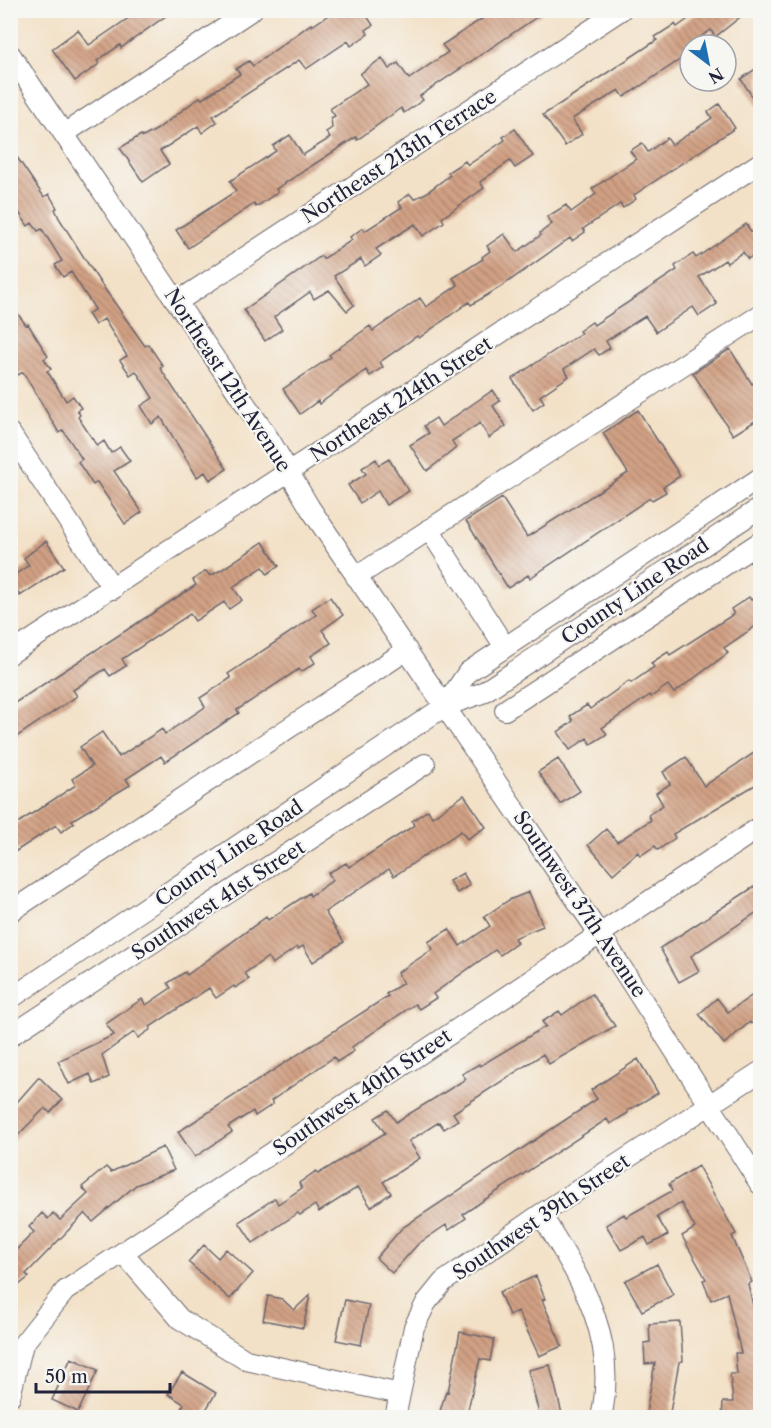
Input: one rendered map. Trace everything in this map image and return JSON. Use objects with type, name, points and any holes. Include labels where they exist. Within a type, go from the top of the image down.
[{"type":"street","points":[[65,133],[252,10]]},
{"type":"street","name":"Northeast 213th Terrace","points":[[177,302],[621,10]]},
{"type":"street","name":"Northeast 12th Avenue","points":[[10,54],[290,472],[356,577],[445,706]]},
{"type":"street","name":"Northeast 214th Street","points":[[10,654],[760,163]]},
{"type":"street","points":[[356,577],[760,315]]},
{"type":"street","points":[[10,432],[113,588]]},
{"type":"street","name":"County Line Road","points":[[445,706],[468,672],[760,478]]},
{"type":"street","name":"County Line Road","points":[[15,996],[445,706],[482,693],[760,508]]},
{"type":"street","points":[[429,529],[505,647]]},
{"type":"street","points":[[505,711],[760,542]]},
{"type":"street","points":[[10,912],[407,650]]},
{"type":"street","name":"Southwest 37th Avenue","points":[[445,706],[600,933],[760,1184]]},
{"type":"street","name":"Southwest 41st Street","points":[[10,1036],[425,764]]},
{"type":"street","name":"Southwest 40th Street","points":[[10,1396],[23,1344],[65,1291],[760,827]]},
{"type":"street","points":[[15,996],[36,1019]]},
{"type":"street","name":"Southwest 39th Street","points":[[394,1418],[414,1326],[426,1303],[443,1282],[542,1214],[760,1072]]},
{"type":"street","points":[[542,1214],[581,1279],[601,1333],[608,1388],[601,1418]]},
{"type":"street","points":[[123,1253],[180,1319],[246,1360],[400,1394]]},
{"type":"building","points":[[126,10],[174,10],[121,48],[120,45],[97,61],[99,64],[75,81],[52,49],[78,30],[89,45],[130,17]]},
{"type":"building","points":[[336,10],[363,10],[373,25],[366,30],[368,34],[351,46],[348,41],[306,69],[299,60],[213,116],[217,122],[202,133],[198,126],[160,151],[169,164],[143,182],[120,148],[141,135],[143,137],[156,130],[200,97],[202,99],[240,74],[236,69],[249,61],[253,66],[311,24],[312,26]]},
{"type":"building","points":[[495,10],[547,10],[420,96],[423,100],[404,113],[401,108],[357,140],[356,137],[276,189],[278,192],[256,207],[254,204],[188,248],[176,230],[236,191],[230,181],[276,151],[273,146],[290,135],[303,155],[330,138],[326,132],[332,128],[331,118],[335,116],[330,109],[367,84],[360,74],[382,58],[389,69],[398,63],[409,79],[448,52],[442,45]]},
{"type":"building","points":[[701,10],[749,10],[720,33],[713,33],[711,30],[706,33],[678,33],[678,61],[624,97],[619,90],[572,119],[582,134],[565,146],[543,115],[657,40],[655,37],[675,24],[677,27]]},
{"type":"building","points":[[760,66],[760,109],[741,79]]},
{"type":"building","points":[[719,104],[735,128],[634,195],[636,199],[623,208],[620,204],[583,229],[585,232],[572,241],[570,238],[502,286],[471,305],[469,302],[419,338],[417,336],[380,362],[383,367],[370,376],[366,370],[319,404],[318,401],[300,414],[283,389],[331,357],[329,355],[370,326],[373,331],[420,298],[426,307],[458,285],[453,278],[483,259],[482,257],[490,251],[487,246],[504,234],[517,252],[552,224],[547,217],[566,205],[571,212],[596,194],[592,189],[636,159],[630,151],[642,143],[648,152],[667,138],[672,145],[712,118],[708,112]]},
{"type":"building","points":[[515,129],[533,156],[515,168],[510,161],[480,182],[484,188],[442,218],[444,222],[423,236],[415,224],[376,249],[381,255],[365,266],[361,259],[334,276],[354,305],[347,311],[329,290],[314,299],[310,292],[274,317],[282,329],[265,341],[244,310],[321,256],[323,259],[352,240],[350,237],[363,228],[365,231],[402,207],[398,202],[410,194],[414,199],[426,193],[450,175],[448,172],[465,161],[468,165],[505,140],[503,137]]},
{"type":"building","points":[[10,147],[44,197],[49,194],[57,208],[55,209],[59,218],[97,278],[145,346],[148,344],[163,366],[160,368],[227,469],[210,480],[205,472],[197,477],[161,417],[152,424],[141,406],[153,398],[136,371],[130,375],[120,360],[127,356],[104,319],[95,325],[88,314],[95,309],[71,272],[63,277],[55,265],[62,261],[42,229],[38,231],[32,223],[28,226],[16,208],[10,212]]},
{"type":"building","points":[[746,224],[760,245],[760,250],[748,259],[743,252],[727,263],[725,260],[699,277],[717,304],[699,316],[693,307],[656,332],[645,316],[606,341],[610,348],[599,355],[594,349],[564,369],[569,376],[540,396],[544,402],[533,410],[512,379],[581,333],[579,331],[592,322],[594,325],[677,270],[675,266],[693,254],[696,258]]},
{"type":"building","points":[[10,303],[26,325],[28,324],[48,356],[44,359],[51,369],[47,371],[66,401],[73,396],[81,408],[77,410],[80,415],[78,417],[97,446],[104,441],[111,453],[120,447],[130,461],[114,471],[142,512],[125,524],[97,482],[93,485],[78,462],[82,459],[63,430],[59,433],[23,372],[18,375],[10,363]]},
{"type":"building","points":[[730,349],[752,384],[760,379],[760,418],[733,435],[693,373]]},
{"type":"building","points":[[493,390],[500,401],[493,406],[506,426],[489,438],[480,423],[452,441],[456,448],[427,471],[410,445],[429,433],[424,426],[436,418],[441,426]]},
{"type":"building","points":[[638,410],[680,476],[663,487],[666,492],[652,500],[650,498],[530,578],[528,575],[508,588],[466,521],[502,498],[527,537],[628,473],[603,433]]},
{"type":"building","points":[[376,459],[379,465],[389,459],[409,491],[386,505],[378,491],[360,503],[348,485],[366,474],[362,468]]},
{"type":"building","points":[[46,541],[64,567],[20,596],[10,578],[29,565],[24,558]]},
{"type":"building","points":[[263,542],[279,566],[267,574],[263,567],[233,587],[242,600],[229,609],[224,602],[195,621],[190,614],[122,659],[126,666],[110,676],[105,669],[73,690],[77,696],[10,741],[10,706],[196,585],[193,580],[206,571],[210,576]]},
{"type":"building","points":[[760,595],[760,623],[724,648],[728,653],[674,693],[668,685],[651,697],[650,695],[602,728],[607,734],[591,744],[587,738],[570,750],[558,732],[573,721],[570,716],[587,705],[590,709],[629,681],[631,683],[654,667],[651,663],[668,652],[670,655],[734,614],[731,609],[749,597],[751,600]]},
{"type":"building","points":[[330,597],[343,615],[322,630],[331,643],[311,656],[315,663],[301,672],[299,669],[237,710],[239,713],[165,762],[161,756],[126,779],[130,785],[72,820],[74,823],[61,832],[56,825],[10,855],[10,828],[76,785],[72,779],[92,766],[80,747],[102,732],[119,757],[162,729],[165,734],[205,707],[200,698],[231,678],[228,674],[316,615],[312,609]]},
{"type":"building","points":[[760,749],[760,782],[673,834],[675,838],[658,850],[655,846],[640,856],[638,852],[613,874],[588,845],[606,829],[617,842],[651,820],[648,815],[663,805],[656,793],[670,784],[663,772],[686,757],[704,786]]},
{"type":"building","points":[[558,759],[580,791],[560,804],[538,772]]},
{"type":"building","points":[[464,795],[486,827],[467,839],[461,831],[394,876],[389,869],[325,912],[344,942],[313,962],[303,946],[298,949],[297,947],[272,964],[268,957],[245,973],[249,979],[235,988],[234,986],[216,998],[209,988],[150,1027],[151,1029],[138,1038],[134,1032],[102,1055],[109,1077],[94,1084],[90,1074],[69,1084],[58,1061],[114,1035],[106,1024],[142,999],[146,1005],[171,988],[168,983],[185,972],[187,975],[266,917],[268,920],[309,893],[310,896],[333,880],[328,873],[346,863],[349,867],[415,825],[412,821],[428,810],[432,817]]},
{"type":"building","points":[[463,873],[470,885],[457,893],[449,881]]},
{"type":"building","points":[[760,883],[760,910],[691,956],[699,971],[679,982],[660,948]]},
{"type":"building","points":[[529,892],[543,926],[514,938],[517,943],[500,955],[495,950],[433,994],[436,998],[419,1009],[415,1004],[352,1047],[354,1051],[337,1062],[334,1057],[271,1101],[273,1104],[255,1116],[253,1111],[228,1127],[232,1132],[195,1157],[178,1132],[388,996],[386,994],[403,983],[397,973],[433,949],[428,942],[449,929],[460,946],[490,926],[484,917],[509,900]]},
{"type":"building","points":[[760,990],[760,1017],[751,1024],[750,1022],[724,1044],[699,1014],[717,998],[728,1012]]},
{"type":"building","points":[[592,994],[615,1026],[549,1064],[543,1054],[453,1113],[458,1120],[444,1129],[439,1122],[409,1141],[420,1158],[383,1182],[391,1193],[371,1207],[358,1187],[319,1212],[315,1205],[300,1215],[298,1213],[253,1243],[239,1222],[275,1198],[278,1204],[302,1188],[299,1183],[316,1171],[318,1174],[385,1133],[375,1118],[388,1110],[396,1122],[466,1079],[462,1074],[479,1064],[480,1066],[546,1026],[542,1022],[559,1011],[562,1015]]},
{"type":"building","points":[[638,1059],[658,1093],[610,1124],[607,1119],[463,1214],[466,1218],[449,1230],[446,1225],[418,1244],[392,1273],[376,1258],[402,1228],[597,1099],[591,1090]]},
{"type":"building","points":[[39,1077],[62,1100],[50,1113],[45,1108],[10,1143],[10,1110]]},
{"type":"building","points":[[163,1147],[174,1170],[136,1185],[93,1222],[85,1213],[26,1274],[29,1277],[10,1292],[10,1256],[34,1232],[29,1227],[42,1213],[48,1219],[53,1213],[60,1220],[88,1194],[82,1187],[106,1167],[111,1172]]},
{"type":"building","points":[[698,1166],[736,1234],[732,1236],[752,1282],[748,1284],[760,1335],[757,1337],[760,1372],[759,1418],[722,1418],[723,1402],[733,1402],[730,1374],[737,1374],[735,1353],[741,1353],[727,1293],[711,1300],[703,1280],[706,1279],[682,1236],[695,1228],[681,1203],[657,1217],[668,1235],[649,1245],[645,1237],[621,1250],[606,1225],[624,1214],[626,1217],[672,1191],[669,1184]]},
{"type":"building","points":[[204,1245],[218,1258],[226,1249],[253,1273],[230,1299],[188,1262]]},
{"type":"building","points":[[657,1264],[673,1295],[642,1311],[625,1281]]},
{"type":"building","points":[[536,1276],[545,1299],[542,1300],[562,1346],[539,1356],[518,1311],[509,1315],[499,1292]]},
{"type":"building","points":[[310,1295],[303,1328],[263,1320],[268,1296],[282,1299],[294,1310]]},
{"type":"building","points":[[345,1300],[369,1305],[361,1345],[336,1340]]},
{"type":"building","points":[[680,1322],[683,1361],[679,1362],[669,1418],[645,1418],[655,1363],[645,1364],[644,1343],[650,1342],[649,1324]]},
{"type":"building","points":[[460,1332],[494,1339],[490,1361],[480,1359],[466,1418],[438,1418],[446,1391],[448,1392]]},
{"type":"building","points":[[71,1358],[98,1370],[78,1412],[52,1400]]},
{"type":"building","points":[[550,1365],[563,1418],[540,1418],[528,1370]]},
{"type":"building","points":[[182,1372],[216,1393],[201,1418],[192,1418],[180,1410],[184,1404],[168,1394]]}]
